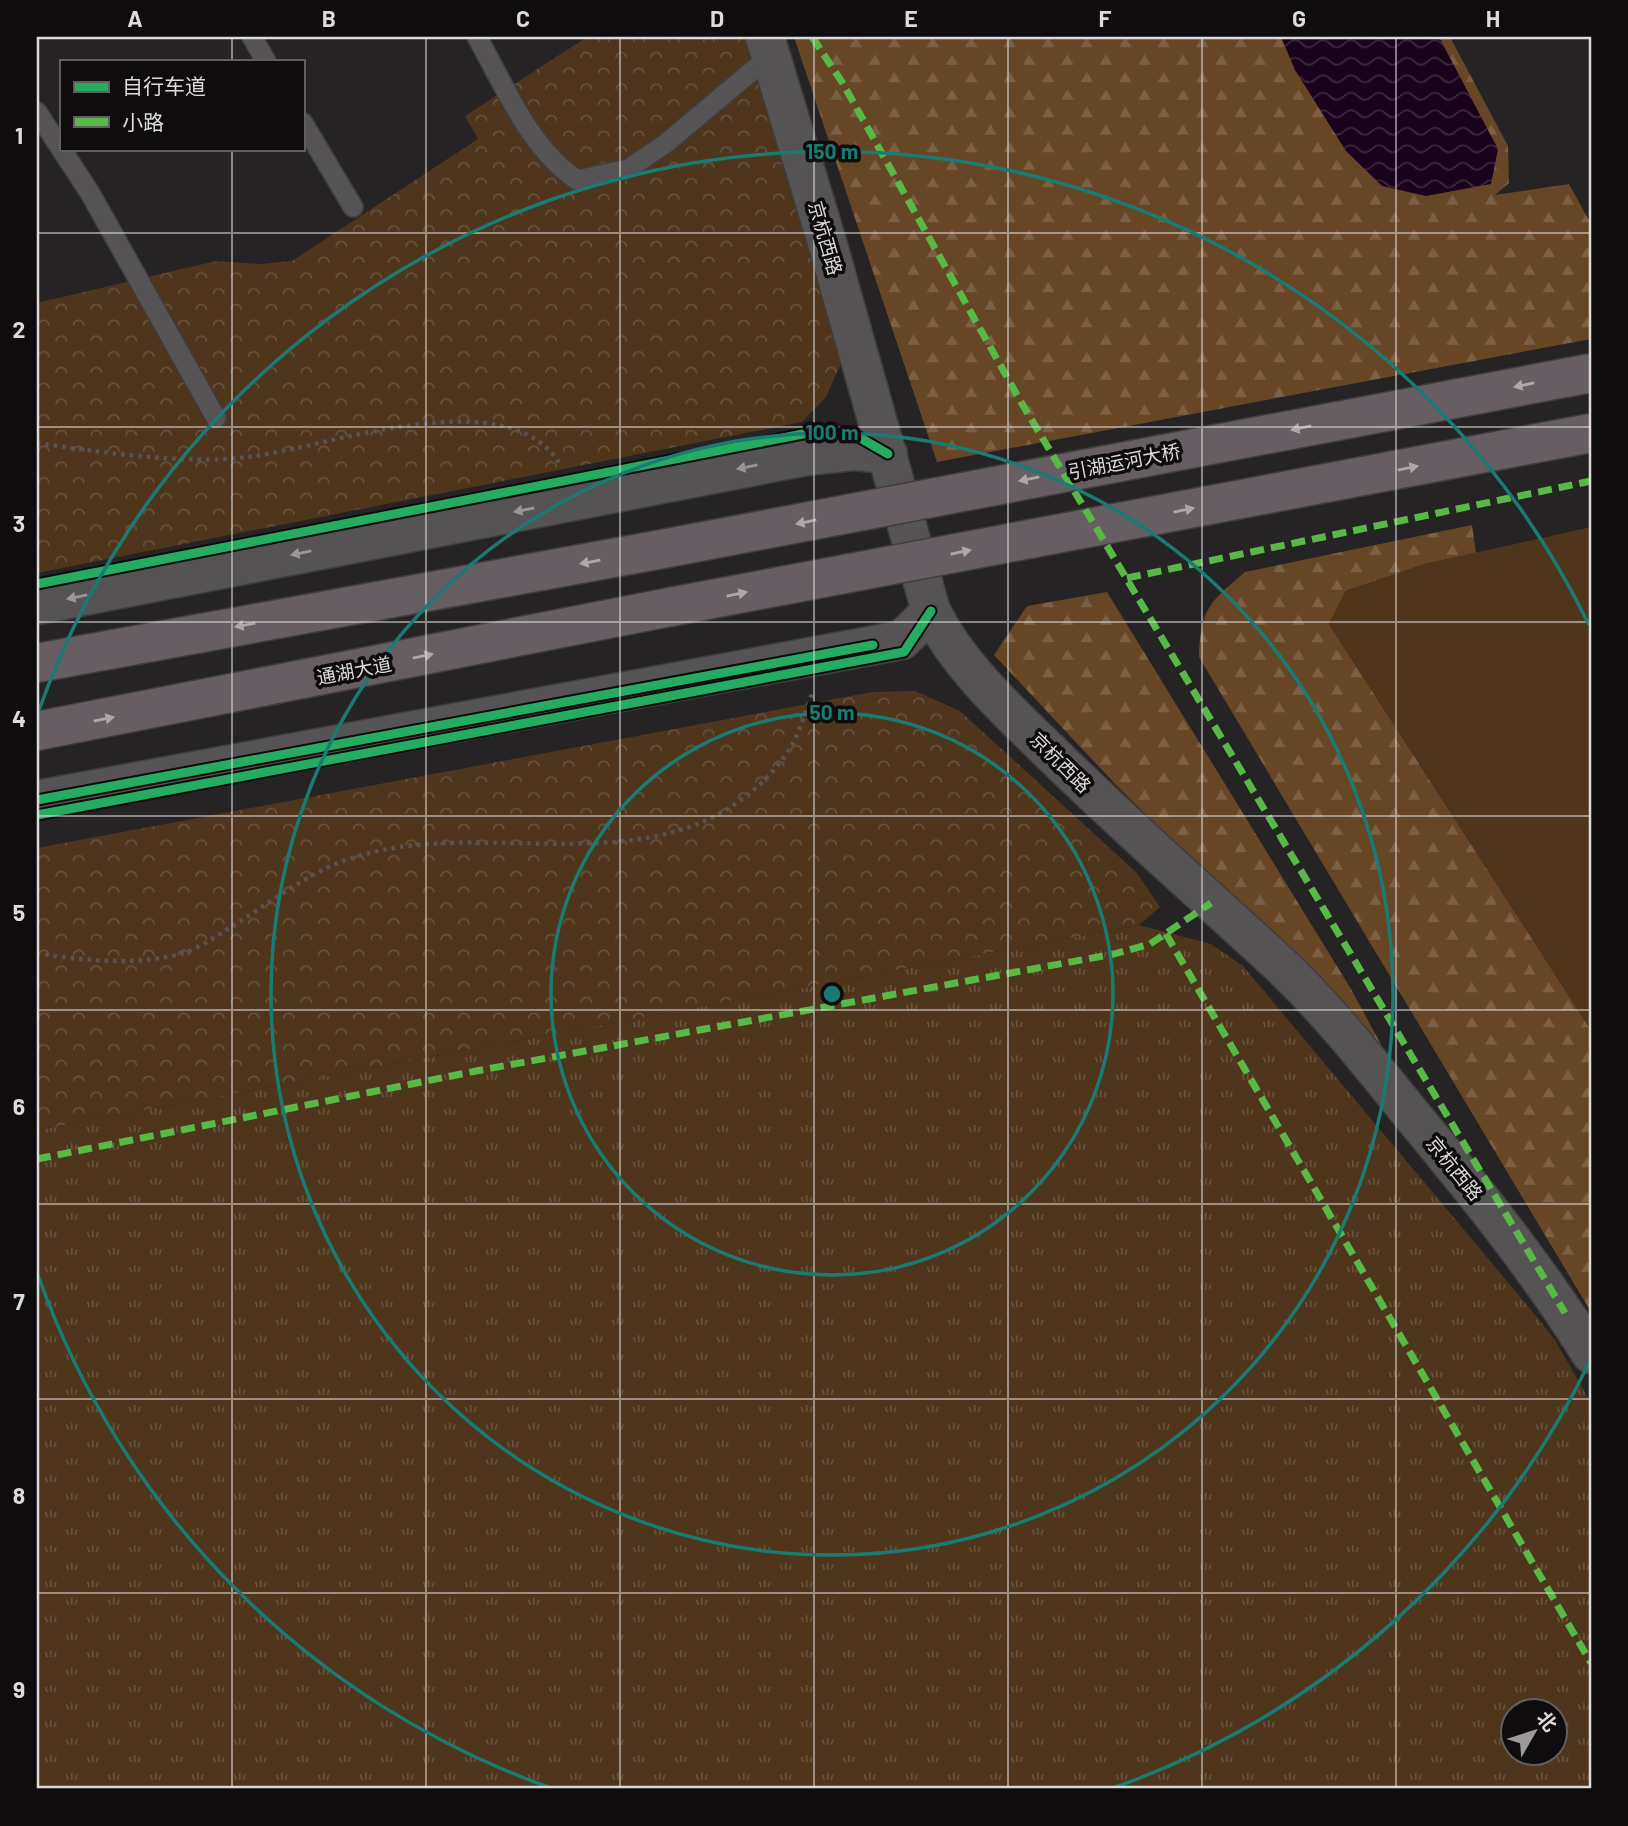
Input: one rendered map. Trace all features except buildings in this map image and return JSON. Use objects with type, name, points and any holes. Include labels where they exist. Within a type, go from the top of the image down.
[{"type":"main road","name":"引湖运河大桥","points":[[37,663],[657,550],[1591,373]]},
{"type":"main road","name":"通湖大道","points":[[37,732],[670,607],[1591,433]]},
{"type":"street","name":"京杭西路","points":[[768,46],[888,454],[931,611],[947,643],[1018,720],[1139,839],[1276,961],[1351,1041],[1473,1189],[1565,1313],[1591,1354]]},
{"type":"street","points":[[37,605],[807,456],[853,451],[888,454]]},
{"type":"street","points":[[37,800],[902,640],[931,611]]},
{"type":"lane","points":[[252,37],[265,60]]},
{"type":"lane","points":[[477,37],[541,148],[560,169],[577,180],[628,170],[665,144],[768,46]]},
{"type":"lane","points":[[37,112],[60,147]]},
{"type":"lane","points":[[304,125],[353,207]]},
{"type":"lane","points":[[62,150],[90,193],[216,418]]},
{"type":"path","points":[[37,443],[186,458],[248,457],[373,431],[462,419],[511,429],[535,439],[554,453],[565,471]]},
{"type":"path","points":[[37,954],[137,962],[186,953],[304,881],[354,857],[413,846],[480,841],[556,844],[649,837],[707,820],[760,785],[792,744],[813,690]]},
{"type":"green space","points":[[587,37],[748,37],[843,359],[826,397],[802,422],[37,573],[37,303],[216,261],[261,264],[292,261],[478,139],[465,116]]},
{"type":"green space","points":[[794,37],[1450,37],[1508,146],[1509,183],[1495,195],[1569,184],[1591,224],[1591,339],[937,462]]},
{"type":"green space","points":[[1472,525],[1476,553],[1425,564],[1346,591],[1329,624],[1591,1030],[1591,1312],[1199,657],[1202,627],[1209,608],[1223,591],[1245,572]]},
{"type":"green space","points":[[1591,527],[1591,1030],[1329,624],[1346,591],[1425,564]]},
{"type":"green space","points":[[1107,592],[1351,989],[1384,1050],[1117,786],[994,655],[1027,606]]},
{"type":"green space","points":[[915,691],[960,711],[1137,873],[1160,907],[1139,925],[37,1130],[37,848],[872,692]]},
{"type":"green space","points":[[1139,925],[1211,944],[1243,966],[1532,1311],[1555,1340],[1591,1403],[1591,1789],[37,1789],[37,1130]]},
{"type":"water","points":[[1281,37],[1439,37],[1498,149],[1491,184],[1426,196],[1382,186],[1346,151],[1295,70]]},
{"type":"marked path","points":[[812,37],[842,82],[1021,402],[1565,1313]]},
{"type":"marked path","points":[[1127,578],[1591,481]]},
{"type":"marked path","points":[[37,1159],[476,1071],[1114,954],[1150,944],[1211,903]]},
{"type":"marked path","points":[[1166,934],[1591,1663]]},
{"type":"cycle path","points":[[37,584],[808,433],[850,432],[888,454]]},
{"type":"cycle path","points":[[37,815],[904,652],[931,611]]},
{"type":"cycle path","points":[[37,800],[873,645]]}]
